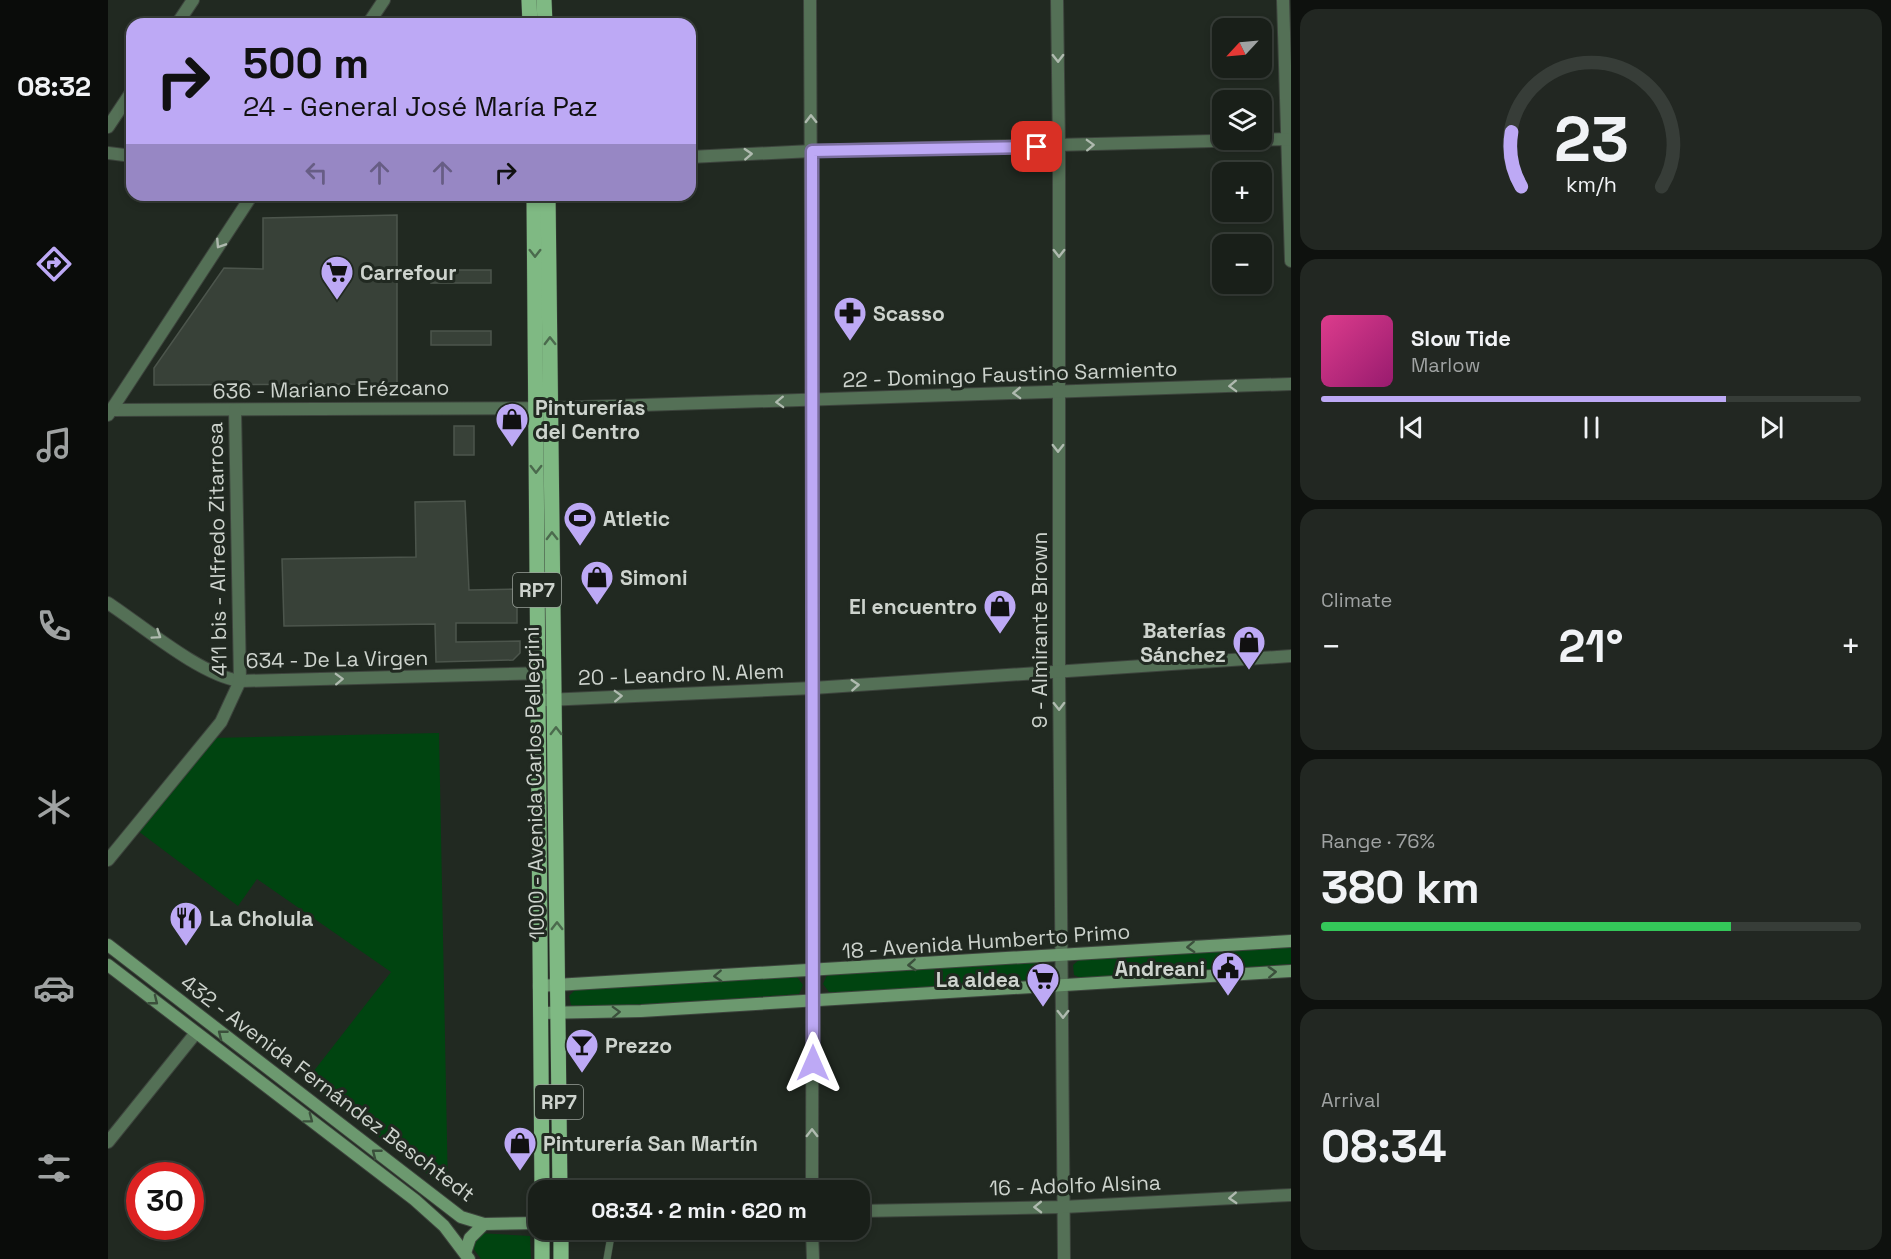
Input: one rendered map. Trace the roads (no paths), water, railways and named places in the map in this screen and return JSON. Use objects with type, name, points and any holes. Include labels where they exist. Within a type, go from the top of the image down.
[{"type":"main road","points":[[529,0],[530,18]]},
{"type":"main road","points":[[544,0],[544,18]]},
{"type":"main road","name":"1000 - Avenida Carlos Pellegrini","points":[[534,201],[556,699],[560,1180]]},
{"type":"main road","name":"1000 - Avenida Carlos Pellegrini","points":[[542,1180],[538,674],[548,201]]},
{"type":"main road","name":"18 - Avenida Humberto Primo","points":[[539,986],[812,972],[1291,941]]},
{"type":"main road","name":"432 - Avenida Fernández Beschtedt","points":[[108,945],[461,1217],[484,1224],[528,1223]]},
{"type":"main road","name":"432 - Avenida Fernández Beschtedt","points":[[108,965],[195,1034],[415,1200],[444,1226],[467,1256]]},
{"type":"main road","points":[[540,1013],[640,1011],[1291,971]]},
{"type":"main road","points":[[467,1256],[470,1238],[484,1224]]},
{"type":"main road","points":[[542,1240],[542,1259]]},
{"type":"main road","points":[[561,1240],[561,1259]]},
{"type":"street","points":[[181,18],[193,0]]},
{"type":"street","points":[[372,18],[384,0]]},
{"type":"street","points":[[810,0],[813,688],[812,1180]]},
{"type":"street","name":"9 - Almirante Brown","points":[[1057,0],[1064,1259]]},
{"type":"street","points":[[1283,0],[1291,261]]},
{"type":"street","points":[[108,128],[126,100]]},
{"type":"street","points":[[696,157],[812,151],[1289,139]]},
{"type":"street","points":[[108,153],[126,155]]},
{"type":"street","points":[[110,412],[248,201]]},
{"type":"street","name":"22 - Domingo Faustino Sarmiento","points":[[543,407],[812,401],[1291,384]]},
{"type":"street","name":"636 - Mariano Erézcano","points":[[110,412],[543,407]]},
{"type":"street","name":"411 bis - Alfredo Zitarrosa","points":[[108,860],[221,722],[240,681],[235,410]]},
{"type":"street","name":"634 - De La Virgen","points":[[108,603],[225,679],[240,681],[554,673]]},
{"type":"street","name":"20 - Leandro N. Alem","points":[[539,700],[813,688],[1291,656]]},
{"type":"street","points":[[108,1142],[195,1034]]},
{"type":"street","name":"16 - Adolfo Alsina","points":[[870,1211],[1063,1207],[1291,1195]]},
{"type":"street","points":[[812,1240],[813,1259]]},
{"type":"lane","points":[[607,1259],[610,1240]]},
{"type":"place","name":"Carrefour","points":[[337,301]]},
{"type":"place","name":"Scasso","points":[[850,342]]},
{"type":"place","name":"Pinturerías del Centro","points":[[512,448]]},
{"type":"place","name":"Atletic","points":[[580,547]]},
{"type":"place","name":"Simoni","points":[[597,606]]},
{"type":"place","name":"El encuentro","points":[[1000,635]]},
{"type":"place","name":"Baterías Sánchez","points":[[1249,671]]},
{"type":"place","name":"La Cholula","points":[[186,947]]},
{"type":"place","name":"Andreani","points":[[1228,997]]},
{"type":"place","name":"La aldea","points":[[1043,1008]]},
{"type":"place","name":"Prezzo","points":[[582,1074]]},
{"type":"place","name":"Pinturería San Martín","points":[[520,1172]]}]
